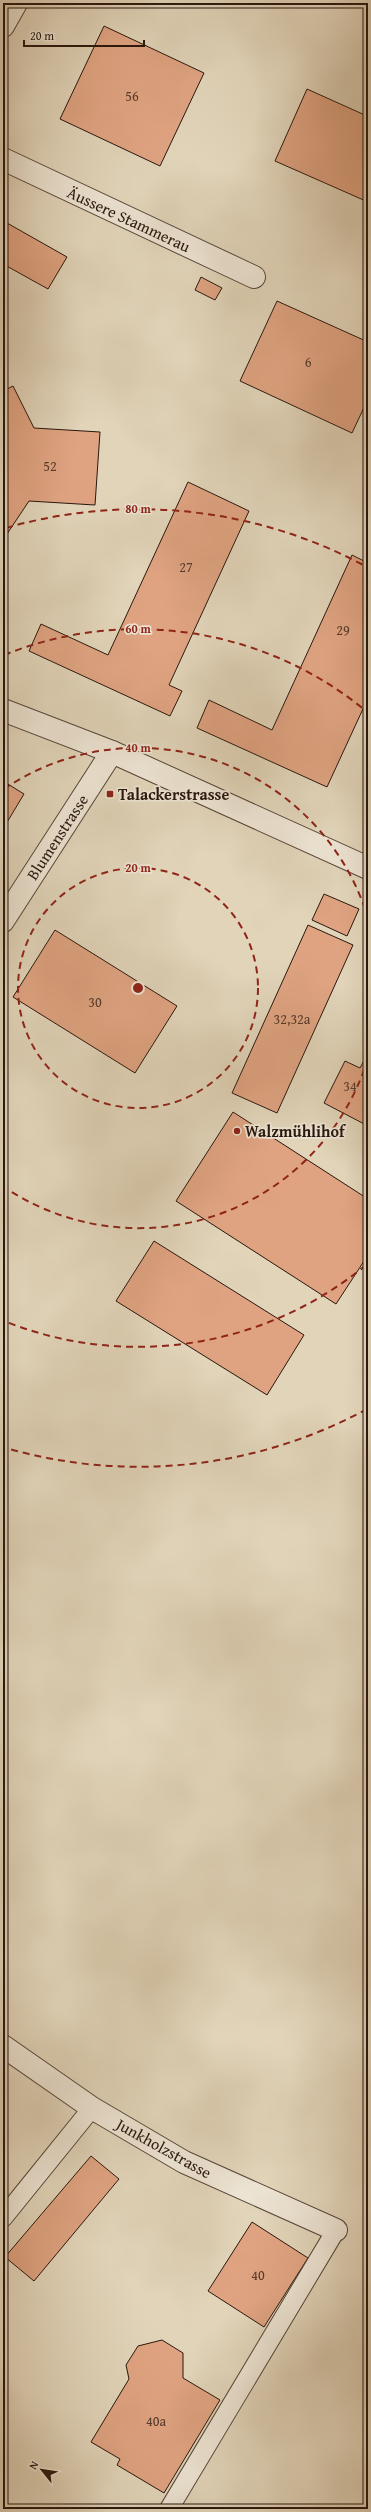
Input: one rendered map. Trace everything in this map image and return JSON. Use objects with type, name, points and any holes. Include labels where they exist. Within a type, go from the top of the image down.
[{"type":"street","points":[[3,26],[16,3]]},
{"type":"street","name":"Äussere Stammerau","points":[[3,159],[254,277]]},
{"type":"street","points":[[3,710],[112,752],[368,868]]},
{"type":"street","name":"Blumenstrasse","points":[[3,921],[112,752]]},
{"type":"street","name":"Junkholzstrasse","points":[[3,2046],[92,2108],[184,2162],[336,2230]]},
{"type":"lane","points":[[3,2218],[92,2108]]},
{"type":"lane","points":[[169,2509],[336,2230]]},
{"type":"building","points":[[104,26],[204,73],[160,166],[60,119]]},
{"type":"building","points":[[307,89],[367,116],[368,113],[368,202],[275,161]]},
{"type":"building","points":[[3,223],[7,223],[67,257],[48,289],[3,264]]},
{"type":"building","points":[[201,277],[222,288],[215,300],[195,290]]},
{"type":"building","points":[[277,301],[368,342],[368,399],[352,433],[240,381]]},
{"type":"building","points":[[13,386],[34,428],[100,432],[95,505],[29,501],[5,537],[3,535],[3,391]]},
{"type":"building","points":[[368,399],[368,412],[363,410]]},
{"type":"building","points":[[188,482],[249,511],[169,685],[182,691],[170,716],[29,651],[41,624],[108,655]]},
{"type":"building","points":[[352,555],[368,563],[368,698],[327,787],[197,728],[209,700],[272,730]]},
{"type":"building","points":[[3,781],[24,794],[3,829]]},
{"type":"building","points":[[324,894],[359,909],[347,936],[312,920]]},
{"type":"building","points":[[308,925],[353,945],[277,1113],[232,1093]]},
{"type":"building","points":[[55,930],[177,1006],[135,1073],[13,997]]},
{"type":"building","points":[[368,1053],[368,1126],[324,1103],[345,1061],[360,1068]]},
{"type":"building","points":[[233,1112],[368,1199],[368,1255],[336,1304],[176,1201]]},
{"type":"building","points":[[154,1241],[304,1335],[267,1395],[116,1301]]},
{"type":"building","points":[[91,2156],[119,2179],[34,2281],[5,2257]]},
{"type":"building","points":[[252,2222],[308,2258],[264,2327],[208,2291]]},
{"type":"building","points":[[162,2340],[183,2353],[183,2378],[220,2400],[164,2493],[117,2465],[120,2459],[91,2442],[129,2379],[126,2365],[138,2346]]},
{"type":"place","name":"Talackerstrasse","points":[[110,794]]},
{"type":"place","name":"Walzmühlihof","points":[[237,1131]]}]
